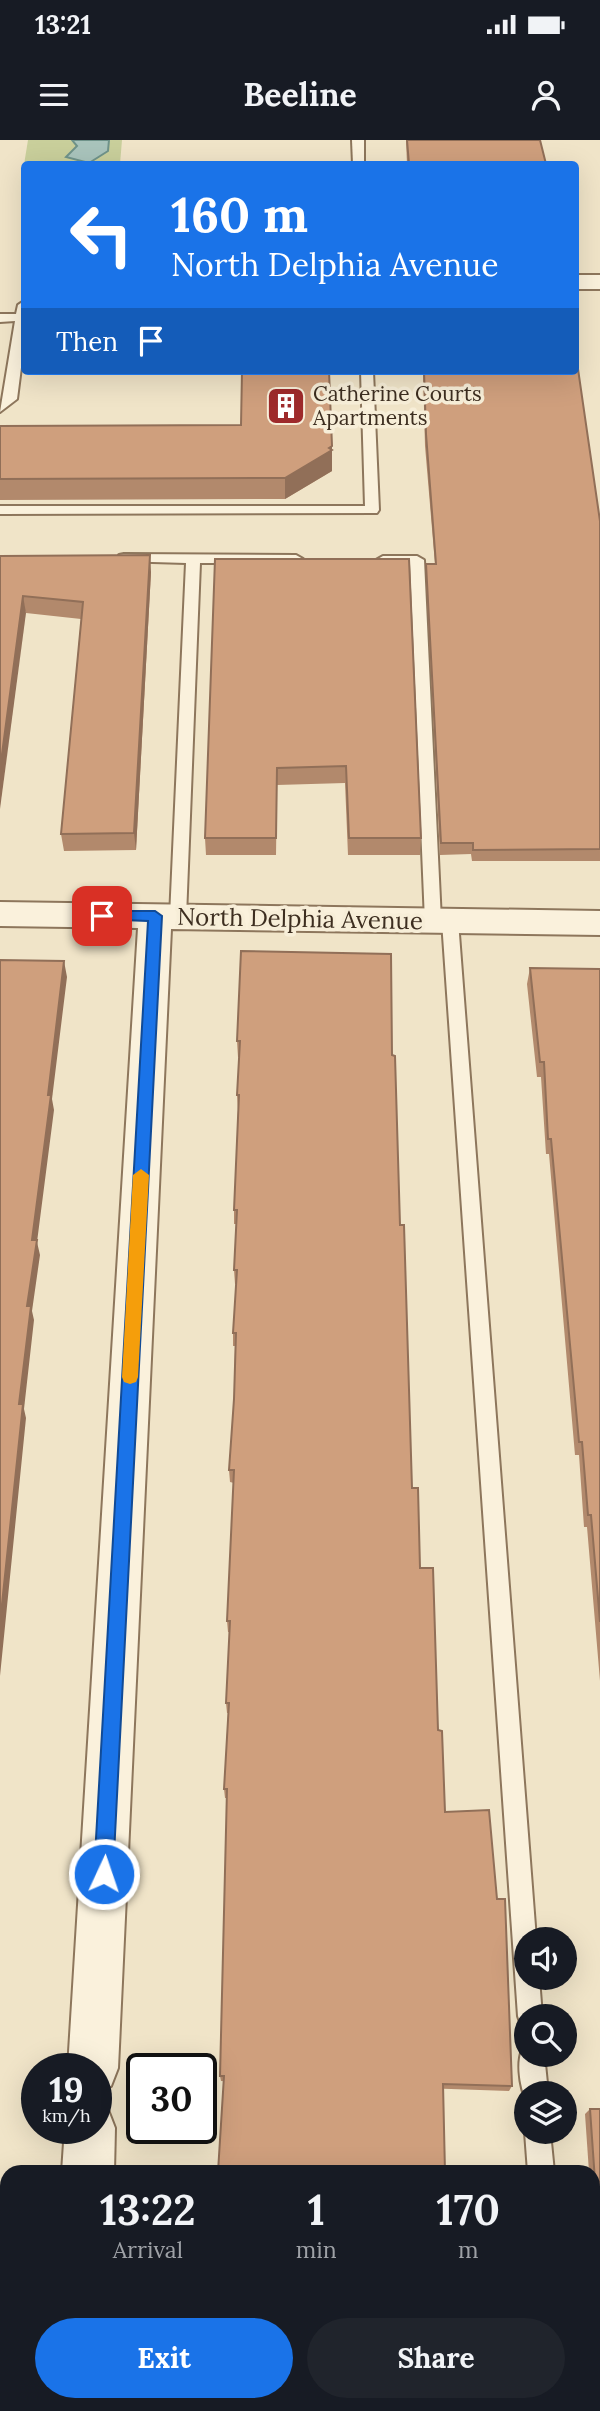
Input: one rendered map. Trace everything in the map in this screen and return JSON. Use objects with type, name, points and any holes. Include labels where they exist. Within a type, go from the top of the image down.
[{"type":"street","points":[[579,282],[600,282]]},
{"type":"street","name":"North Delphia Avenue","points":[[0,914],[600,923]]},
{"type":"street","points":[[94,2053],[166,916]]},
{"type":"street","points":[[88,2165],[89,2144]]},
{"type":"lane","points":[[358,140],[359,161]]},
{"type":"lane","points":[[0,318],[21,312]]},
{"type":"lane","points":[[0,408],[10,399],[21,330]]},
{"type":"lane","points":[[0,510],[372,510],[367,375]]},
{"type":"lane","points":[[110,558],[311,559]]},
{"type":"lane","points":[[166,916],[192,558]]},
{"type":"lane","points":[[364,560],[417,560],[442,921],[523,1927]]},
{"type":"lane","points":[[539,2144],[540,2165]]},
{"type":"green space","points":[[28,140],[72,140],[77,146],[66,157],[108,151],[109,140],[122,140],[120,161],[24,161]]},
{"type":"water","points":[[72,140],[109,140],[108,151],[92,161],[66,157],[77,146]]},
{"type":"building","points":[[407,140],[540,140],[545,161],[409,161]]},
{"type":"building","name":"Catherine Courts Apartments","points":[[242,375],[329,375],[332,446],[329,448],[332,450],[285,478],[0,479],[0,426],[241,425]]},
{"type":"building","points":[[424,375],[579,375],[600,521],[600,849],[473,850],[473,843],[441,843],[426,564],[436,564]]},
{"type":"building","points":[[150,555],[134,833],[61,834],[83,602],[23,596],[0,769],[0,556]]},
{"type":"building","points":[[215,559],[409,559],[421,838],[349,838],[346,766],[277,768],[276,838],[205,838]]},
{"type":"building","points":[[241,951],[391,954],[392,1055],[395,1056],[400,1225],[404,1225],[412,1488],[418,1488],[420,1568],[433,1568],[438,1730],[442,1731],[445,1812],[489,1810],[497,1899],[505,1899],[512,2086],[443,2084],[445,2165],[218,2165],[224,2076],[220,2076],[227,1789],[224,1789],[229,1703],[226,1703],[230,1621],[227,1621],[234,1470],[229,1470],[236,1333],[233,1333],[237,1210],[234,1210],[240,1041],[237,1041]]},
{"type":"building","points":[[0,960],[64,961],[48,1095],[51,1095],[32,1240],[37,1240],[27,1306],[31,1306],[19,1404],[23,1404],[0,1623]]},
{"type":"building","points":[[530,968],[600,969],[600,1622],[591,1515],[588,1515],[582,1442],[579,1442],[551,1139],[548,1139],[544,1062],[540,1062]]},
{"type":"building","points":[[590,2109],[600,2109],[600,2165],[594,2165]]},
{"type":"slow traffic","points":[[130,1377],[141,1175]]},
{"type":"place","name":"Catherine Courts Apartments","points":[[286,406]]},
{"type":"route","points":[[102,916],[155,916],[104,1874]]}]
